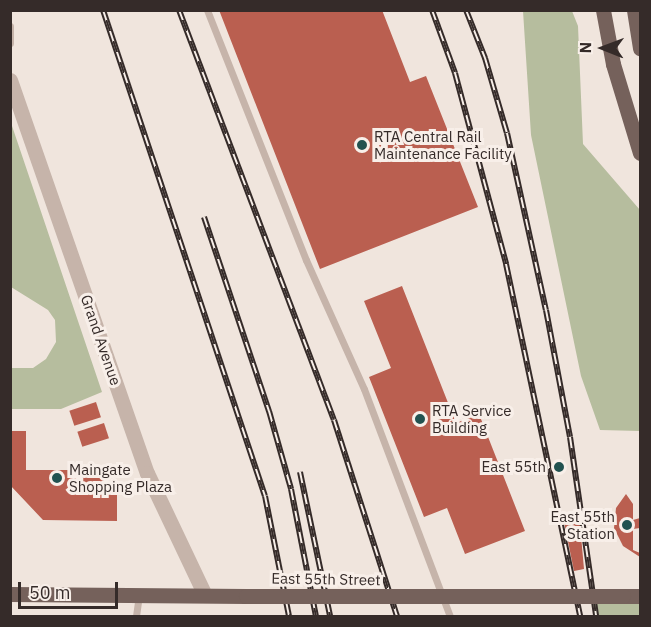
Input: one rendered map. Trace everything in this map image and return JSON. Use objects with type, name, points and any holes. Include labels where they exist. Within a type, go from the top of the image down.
[{"type":"main road","points":[[603,10],[620,88],[640,153]]},
{"type":"main road","points":[[634,10],[640,49]]},
{"type":"main road","name":"East 55th Street","points":[[10,594],[640,597]]},
{"type":"street","name":"Grand Avenue","points":[[10,80],[147,473],[205,595]]},
{"type":"lane","points":[[207,10],[306,260],[364,389],[450,616]]},
{"type":"lane","points":[[10,26],[10,43]]},
{"type":"lane","points":[[136,616],[139,594]]},
{"type":"green space","points":[[523,11],[572,11],[578,26],[583,144],[640,210],[640,431],[600,430],[581,376],[531,135]]},
{"type":"green space","points":[[10,120],[102,392],[61,409],[11,409],[11,368],[33,368],[46,359],[56,342],[55,320],[48,310],[11,287]]},
{"type":"green space","points":[[593,596],[640,596],[640,616],[593,616]]},
{"type":"building","name":"RTA Central Rail Maintenance Facility","points":[[219,10],[382,10],[410,82],[426,76],[478,207],[320,269]]},
{"type":"building","name":"RTA Service Building","points":[[402,286],[456,423],[479,414],[525,531],[465,554],[447,508],[424,517],[369,377],[391,368],[364,301]]},
{"type":"building","points":[[96,402],[101,417],[74,426],[69,411]]},
{"type":"building","points":[[104,423],[109,438],[82,447],[77,432]]},
{"type":"building","name":"Maingate Shopping Plaza","points":[[10,431],[26,431],[26,470],[98,470],[117,494],[117,521],[43,520],[10,485]]},
{"type":"building","name":"East 55th Station","points":[[626,494],[633,504],[633,520],[640,518],[640,528],[633,529],[633,550],[640,553],[640,557],[623,546],[614,528],[616,508]]},
{"type":"building","points":[[579,514],[584,569],[574,571],[563,517]]},
{"type":"railway","points":[[103,10],[265,496],[289,616]]},
{"type":"railway","points":[[179,10],[334,420],[397,616]]},
{"type":"railway","points":[[432,10],[455,73],[506,264],[580,616]]},
{"type":"railway","points":[[466,10],[485,58],[507,133],[546,310],[570,437],[596,616]]},
{"type":"railway","points":[[204,217],[269,411],[291,489],[316,616]]},
{"type":"railway","points":[[300,472],[330,616]]},
{"type":"place","name":"RTA Central Rail Maintenance Facility","points":[[362,145]]},
{"type":"place","name":"RTA Service Building","points":[[420,419]]},
{"type":"place","name":"East 55th","points":[[559,467]]},
{"type":"place","name":"Maingate Shopping Plaza","points":[[57,478]]},
{"type":"place","name":"East 55th Station","points":[[627,525]]}]
